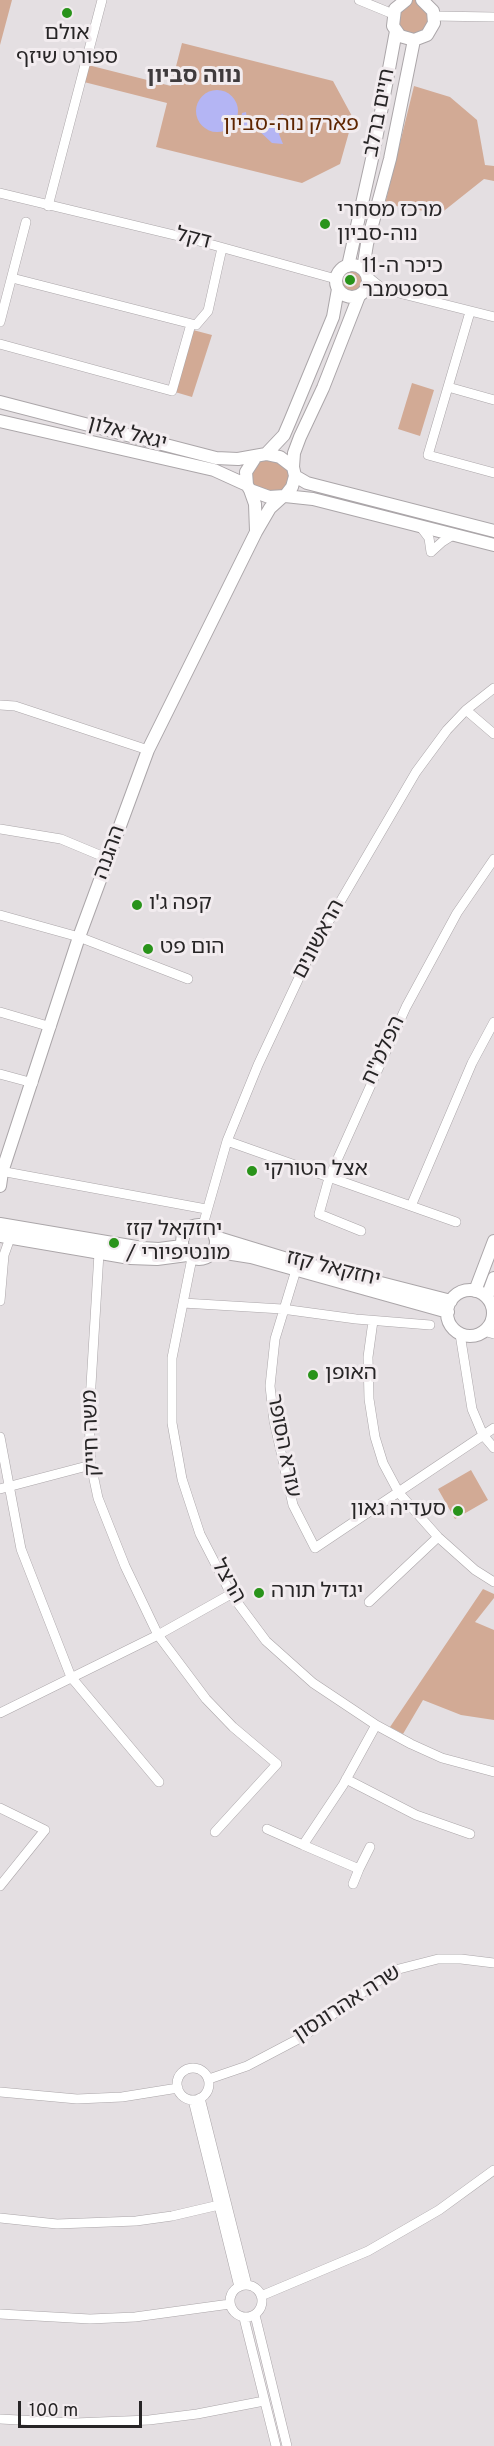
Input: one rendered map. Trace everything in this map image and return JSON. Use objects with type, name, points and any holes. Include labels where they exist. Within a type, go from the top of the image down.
[{"type":"street","points":[[48,206],[102,0]]},
{"type":"street","points":[[359,0],[393,14]]},
{"type":"street","points":[[406,0],[398,5],[393,14],[396,30],[400,36],[414,40],[427,35],[432,30],[429,6],[494,17]]},
{"type":"street","name":"חיים ברלב","points":[[348,266],[374,150],[396,30]]},
{"type":"street","name":"חיים ברלב","points":[[365,273],[367,244],[390,159],[414,40]]},
{"type":"street","name":"דקל","points":[[0,193],[222,248],[337,284]]},
{"type":"street","points":[[0,322],[26,222]]},
{"type":"street","points":[[12,278],[196,325],[208,311],[222,248]]},
{"type":"street","points":[[494,317],[383,289],[357,266],[342,269],[337,284],[333,317],[284,435],[246,472],[249,487],[269,497],[313,499],[494,545]]},
{"type":"street","points":[[283,497],[292,487],[294,453],[362,294],[365,273]]},
{"type":"street","points":[[337,284],[346,296],[383,289]]},
{"type":"street","points":[[470,312],[428,455],[494,472]]},
{"type":"street","points":[[0,344],[172,391],[191,324]]},
{"type":"street","points":[[448,387],[494,400]]},
{"type":"street","name":"יגאל אלון","points":[[0,402],[216,458],[260,456]]},
{"type":"street","name":"יגאל אלון","points":[[0,421],[214,470],[249,487]]},
{"type":"street","points":[[260,456],[280,457],[307,483],[494,531]]},
{"type":"street","name":"ההגנה","points":[[249,487],[255,504],[256,532]]},
{"type":"street","name":"ההגנה","points":[[0,1186],[1,1172],[33,1083],[79,937],[148,750],[256,532],[270,508],[283,497]]},
{"type":"street","points":[[420,526],[429,538],[431,552],[453,535]]},
{"type":"street","name":"הראשונים","points":[[203,1225],[227,1141],[258,1065],[312,950],[416,772],[447,730],[466,710],[494,688]]},
{"type":"street","points":[[0,705],[15,706],[148,750]]},
{"type":"street","points":[[466,710],[494,734]]},
{"type":"street","points":[[0,830],[61,839],[109,859]]},
{"type":"street","name":"הפלמ\"ח","points":[[361,1231],[319,1214],[329,1178],[406,1007],[457,913],[494,859]]},
{"type":"street","points":[[0,915],[79,937],[188,979]]},
{"type":"street","points":[[0,1012],[51,1027]]},
{"type":"street","points":[[411,1206],[472,1063],[494,1022]]},
{"type":"street","points":[[0,1074],[33,1083]]},
{"type":"street","points":[[227,1141],[456,1222]]},
{"type":"street","points":[[1,1172],[206,1209]]},
{"type":"street","points":[[0,1224],[142,1248],[187,1253],[206,1258],[213,1251],[215,1237],[213,1232],[203,1225],[187,1230],[183,1234],[187,1253]]},
{"type":"street","points":[[0,1301],[5,1237],[99,1253],[157,1259],[187,1253]]},
{"type":"street","name":"יחזקאל קזז","points":[[215,1237],[450,1307]]},
{"type":"street","points":[[474,1291],[494,1241]]},
{"type":"street","name":"יחזקאל קזז","points":[[213,1251],[251,1257],[450,1307]]},
{"type":"street","name":"משה חייק","points":[[99,1253],[89,1418],[91,1465],[98,1498],[158,1635],[206,1700],[233,1727],[277,1764],[215,1832]]},
{"type":"street","name":"הרצל","points":[[187,1253],[183,1303],[172,1358],[172,1424],[182,1479],[200,1534],[231,1594],[266,1641],[313,1683],[376,1725],[442,1758],[494,1772]]},
{"type":"street","name":"עזרא הסופר","points":[[296,1270],[282,1309],[275,1339],[270,1386],[274,1422],[293,1505],[315,1548],[399,1493]]},
{"type":"street","points":[[487,1297],[494,1278]]},
{"type":"street","points":[[460,1334],[474,1336],[489,1333],[493,1315],[491,1303],[487,1297],[474,1291],[462,1292],[450,1307],[451,1325],[460,1334],[472,1409],[483,1435],[494,1448]]},
{"type":"street","points":[[183,1303],[282,1309],[373,1321],[430,1325]]},
{"type":"street","points":[[373,1321],[368,1357],[369,1399],[382,1463],[399,1493],[438,1537],[475,1570],[494,1582]]},
{"type":"street","points":[[399,1493],[494,1428]]},
{"type":"street","points":[[0,1437],[4,1488],[21,1549],[71,1677],[159,1782]]},
{"type":"street","points":[[4,1488],[91,1465]]},
{"type":"street","points":[[369,1602],[438,1537]]},
{"type":"street","points":[[0,1713],[158,1635],[231,1594]]},
{"type":"street","points":[[303,1845],[346,1779],[376,1725]]},
{"type":"street","points":[[346,1779],[416,1815],[470,1833]]},
{"type":"street","points":[[0,1808],[45,1830],[0,1886]]},
{"type":"street","points":[[267,1829],[359,1869]]},
{"type":"street","points":[[353,1884],[370,1847]]},
{"type":"street","name":"שרה אהרונסון","points":[[209,2079],[247,2066],[304,2036],[378,1981],[399,1969],[438,1959],[494,1963]]},
{"type":"street","points":[[188,2068],[200,2069],[209,2079],[208,2091],[197,2099],[181,2095],[178,2088],[178,2077],[188,2068]]},
{"type":"street","points":[[0,2092],[47,2098],[96,2099],[178,2088]]},
{"type":"street","points":[[197,2099],[219,2205],[243,2286]]},
{"type":"street","points":[[197,2099],[243,2286]]},
{"type":"street","points":[[261,2296],[378,2246],[439,2210],[494,2170]]},
{"type":"street","points":[[0,2218],[57,2224],[136,2221],[172,2216],[219,2205]]},
{"type":"street","points":[[243,2286],[258,2290],[261,2296],[261,2308],[255,2314],[244,2318],[234,2313],[230,2304],[231,2295],[243,2286]]},
{"type":"street","points":[[0,2314],[29,2318],[101,2319],[135,2317],[230,2304]]},
{"type":"street","points":[[255,2314],[287,2446]]},
{"type":"street","points":[[244,2318],[276,2446]]},
{"type":"street","points":[[0,2419],[75,2423],[149,2420],[197,2414],[264,2401]]},
{"type":"green space","points":[[0,0],[12,0],[0,45]]},
{"type":"green space","points":[[407,0],[419,0],[433,23],[414,40],[394,25],[393,20]]},
{"type":"green space","name":"פארק נוה-סביון","points":[[182,43],[333,81],[353,118],[340,164],[302,183],[156,147],[167,103],[80,81],[84,64],[171,86]]},
{"type":"green space","points":[[414,86],[450,97],[477,120],[485,165],[494,166],[494,181],[484,179],[440,214],[385,204]]},
{"type":"green space","points":[[352,266],[363,270],[367,281],[363,292],[352,296],[341,292],[337,281],[341,270]]},
{"type":"green space","points":[[193,330],[212,335],[192,397],[175,392]]},
{"type":"green space","points":[[412,383],[434,390],[420,436],[398,429]]},
{"type":"green space","points":[[261,456],[292,467],[288,492],[255,491],[248,472]]},
{"type":"green space","points":[[471,1470],[488,1500],[455,1519],[438,1489]]},
{"type":"green space","points":[[483,1589],[494,1594],[494,1598],[475,1622],[494,1630],[494,1720],[461,1715],[423,1700],[403,1734],[390,1727]]},
{"type":"water","points":[[217,90],[232,96],[238,111],[232,126],[217,132],[202,126],[196,111],[202,96]]},
{"type":"water","points":[[246,112],[247,120],[252,123],[273,124],[282,114],[289,119],[279,134],[283,144],[272,143],[256,128],[240,125],[242,113]]},
{"type":"place","name":"אולם ספורט שיזף","points":[[67,13]]},
{"type":"place","name":"מרכז מסחרי נוה-סביון","points":[[325,224]]},
{"type":"place","name":"כיכר ה-11 בספטמבר","points":[[350,280]]},
{"type":"place","name":"קפה ג'ו","points":[[137,905]]},
{"type":"place","name":"הום פט","points":[[148,949]]},
{"type":"place","name":"אצל הטורקי","points":[[252,1171]]},
{"type":"place","name":"יחזקאל קזז / מונטיפיורי","points":[[114,1243]]},
{"type":"place","name":"האופן","points":[[313,1375]]},
{"type":"place","name":"סעדיה גאון","points":[[458,1511]]},
{"type":"place","name":"יגדיל תורה","points":[[259,1593]]},
{"type":"district","name":"נווה סביון","points":[[194,78]]}]
